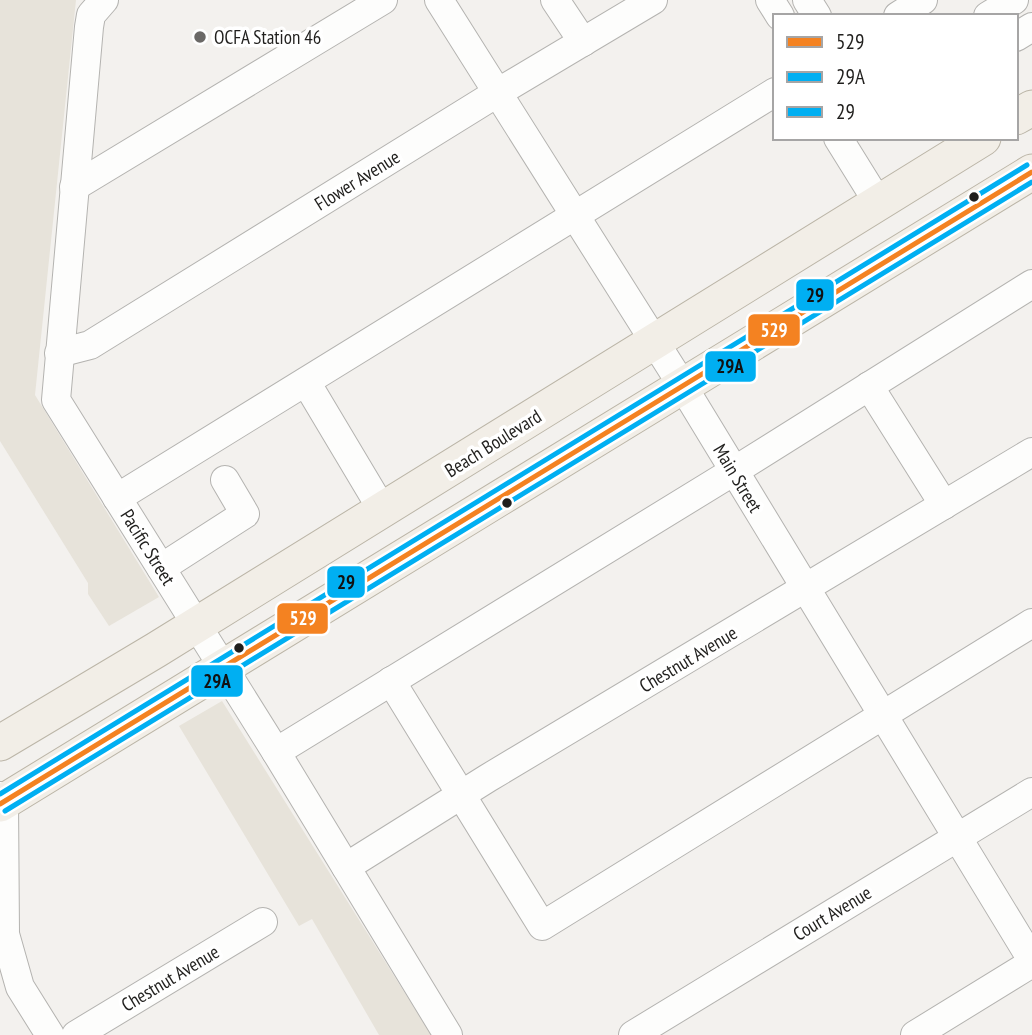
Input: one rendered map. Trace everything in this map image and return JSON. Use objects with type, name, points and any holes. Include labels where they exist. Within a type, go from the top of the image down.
[{"type":"main road","name":"Beach Boulevard","points":[[0,743],[197,625],[980,140]]},
{"type":"main road","points":[[1,801],[1032,172]]},
{"type":"street","points":[[74,187],[383,0]]},
{"type":"street","name":"Main Street","points":[[439,0],[682,385],[1032,962]]},
{"type":"street","points":[[555,0],[583,42]]},
{"type":"street","name":"Flower Avenue","points":[[59,353],[90,345],[497,93],[653,0]]},
{"type":"street","points":[[901,14],[923,0]]},
{"type":"street","points":[[991,14],[1014,0]]},
{"type":"street","name":"Pacific Street","points":[[101,2],[91,15],[89,27],[56,400],[276,751],[447,1035]]},
{"type":"street","points":[[117,498],[773,93]]},
{"type":"street","points":[[839,140],[880,204]]},
{"type":"street","points":[[276,751],[734,471],[1032,284]]},
{"type":"street","points":[[306,382],[383,510]]},
{"type":"street","points":[[869,386],[944,505]]},
{"type":"street","name":"Chestnut Avenue","points":[[346,867],[1032,452]]},
{"type":"street","points":[[161,568],[245,514],[225,480]]},
{"type":"street","points":[[391,681],[542,926],[1032,623]]},
{"type":"street","name":"Court Avenue","points":[[633,1035],[1032,792]]},
{"type":"street","points":[[1,801],[2,935],[20,987],[50,1035]]},
{"type":"street","name":"Chestnut Avenue","points":[[76,1035],[263,922]]},
{"type":"street","points":[[915,1035],[1032,962]]},
{"type":"shaded area","points":[[0,0],[76,0],[35,395],[159,597],[109,626],[88,594],[88,583],[0,441]]},
{"type":"shaded area","points":[[222,701],[431,1035],[379,1035],[312,919],[299,926],[179,726]]},
{"type":"transit line","name":"29","points":[[0,794],[1027,165]]},
{"type":"transit line","name":"529","points":[[0,804],[1032,172]]},
{"type":"transit line","name":"29A","points":[[5,811],[1032,182]]},
{"type":"place","name":"OCFA Station 46","points":[[200,37]]}]
